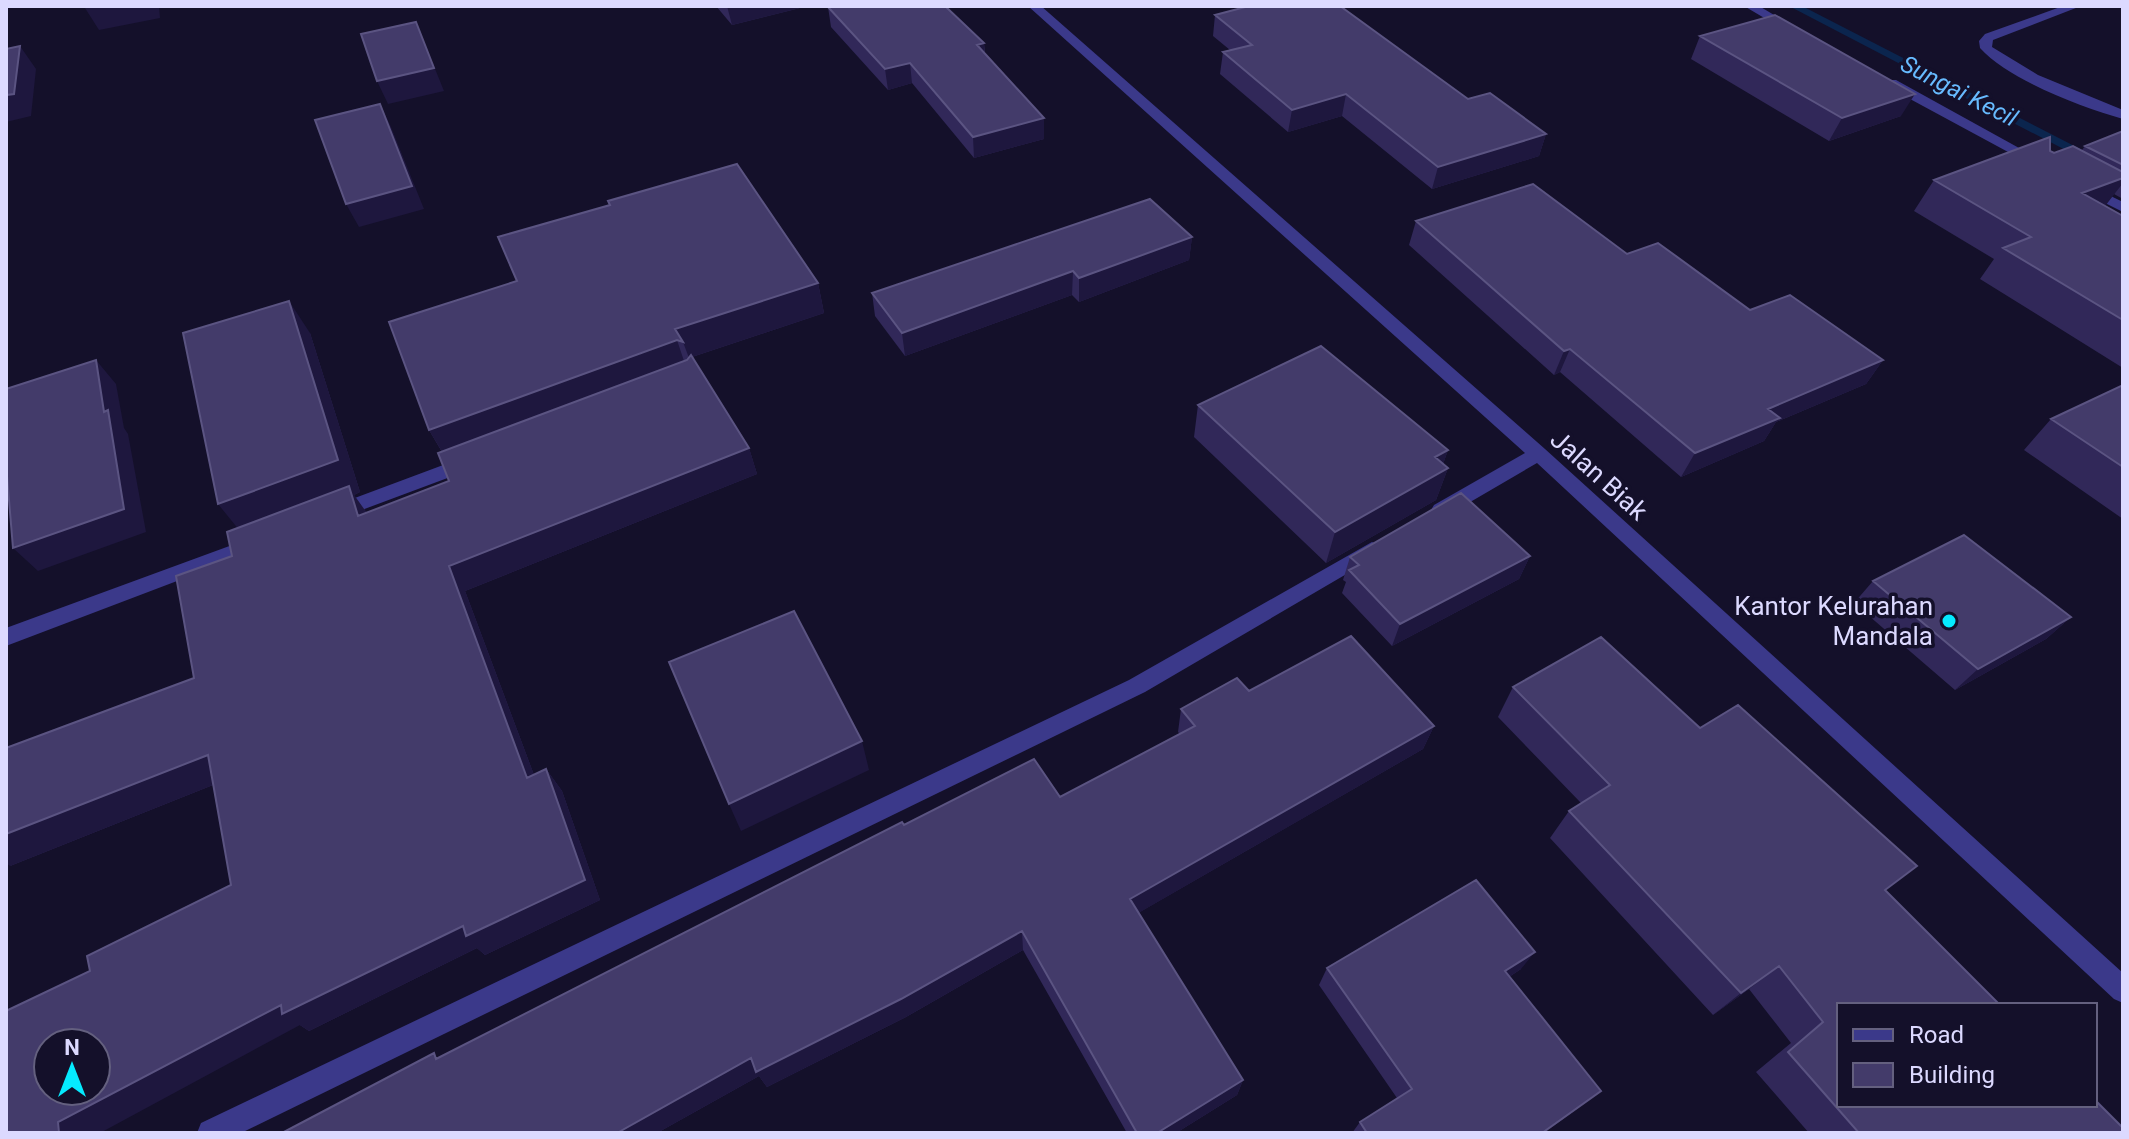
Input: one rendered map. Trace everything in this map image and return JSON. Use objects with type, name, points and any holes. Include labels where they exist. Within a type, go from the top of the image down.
[{"type":"street","name":"Jalan Biak","points":[[1034,6],[1538,454],[2123,990]]},
{"type":"street","points":[[1750,6],[1809,38]]},
{"type":"street","points":[[2075,6],[1989,37],[1985,41],[1986,48],[2000,60],[2123,115]]},
{"type":"street","points":[[1876,74],[2054,171]]},
{"type":"street","points":[[2068,178],[2123,208]]},
{"type":"street","points":[[1427,518],[1538,454]]},
{"type":"street","points":[[322,518],[483,457]]},
{"type":"street","points":[[6,637],[278,535]]},
{"type":"street","points":[[211,1133],[1137,686],[1386,542]]},
{"type":"building","points":[[945,6],[984,43],[977,45],[1044,118],[973,137],[910,63],[885,69],[828,7]]},
{"type":"building","points":[[1249,6],[1340,6],[1468,99],[1490,93],[1546,134],[1438,167],[1346,94],[1292,110],[1223,52],[1252,45],[1215,15]]},
{"type":"building","points":[[1775,15],[1915,94],[1842,118],[1700,36]]},
{"type":"building","points":[[416,22],[434,68],[377,81],[361,34]]},
{"type":"building","points":[[20,46],[14,94],[6,95],[6,49]]},
{"type":"building","points":[[380,104],[412,186],[346,204],[315,120]]},
{"type":"building","points":[[2123,131],[2123,165],[2085,146]]},
{"type":"building","points":[[2050,137],[2050,151],[2054,153],[2073,146],[2123,172],[2123,178],[2082,193],[2123,216],[2123,320],[2003,248],[2031,237],[1934,180]]},
{"type":"building","points":[[737,164],[818,283],[675,329],[683,342],[677,340],[429,430],[389,322],[517,281],[498,237]]},
{"type":"building","points":[[1533,184],[1627,254],[1658,243],[1750,310],[1790,295],[1883,360],[1768,409],[1780,418],[1695,453],[1570,349],[1564,351],[1416,221]]},
{"type":"building","points":[[1150,199],[1192,237],[1079,278],[1073,271],[902,333],[872,293]]},
{"type":"building","points":[[289,301],[338,460],[218,504],[183,333]]},
{"type":"building","points":[[1321,346],[1448,450],[1435,457],[1448,468],[1335,532],[1198,405]]},
{"type":"building","points":[[691,355],[749,448],[449,566],[527,778],[546,769],[585,880],[466,936],[463,926],[282,1014],[281,1005],[112,1094],[112,1027],[32,1027],[32,1107],[87,1107],[58,1122],[59,1133],[6,1133],[6,1011],[90,971],[87,956],[231,885],[208,755],[6,834],[6,748],[194,678],[176,576],[232,556],[227,532],[349,486],[358,516],[449,481],[438,453],[687,360]]},
{"type":"building","points":[[96,360],[104,412],[108,410],[124,509],[13,548],[6,464],[6,389]]},
{"type":"building","points":[[2123,385],[2123,467],[2051,419]]},
{"type":"building","points":[[1461,493],[1530,556],[1400,624],[1349,570],[1359,565],[1350,557]]},
{"type":"building","name":"Kantor Kelurahan Mandala","points":[[1964,535],[2071,617],[1978,669],[1873,581]]},
{"type":"building","points":[[794,611],[862,741],[729,804],[669,662]]},
{"type":"building","points":[[1351,636],[1434,726],[1130,899],[1243,1080],[1157,1133],[1137,1133],[1022,931],[901,999],[756,1072],[751,1058],[617,1133],[282,1133],[434,1053],[436,1059],[902,822],[904,825],[1034,759],[1060,797],[1195,726],[1181,709],[1237,678],[1249,691]]},
{"type":"building","points":[[1601,637],[1700,728],[1738,705],[1917,866],[1885,890],[1998,1003],[1837,1003],[1837,1107],[2097,1107],[2097,1102],[2123,1128],[2123,1133],[1859,1133],[1788,1052],[1823,1022],[1779,966],[1741,993],[1569,811],[1610,785],[1513,687]]},
{"type":"building","points":[[1476,880],[1535,952],[1505,971],[1601,1091],[1542,1133],[1367,1133],[1360,1122],[1412,1089],[1327,968]]},
{"type":"waterway","name":"Sungai Kecil","points":[[1794,6],[2123,176]]},
{"type":"place","name":"Kantor Kelurahan Mandala","points":[[1949,621]]}]
